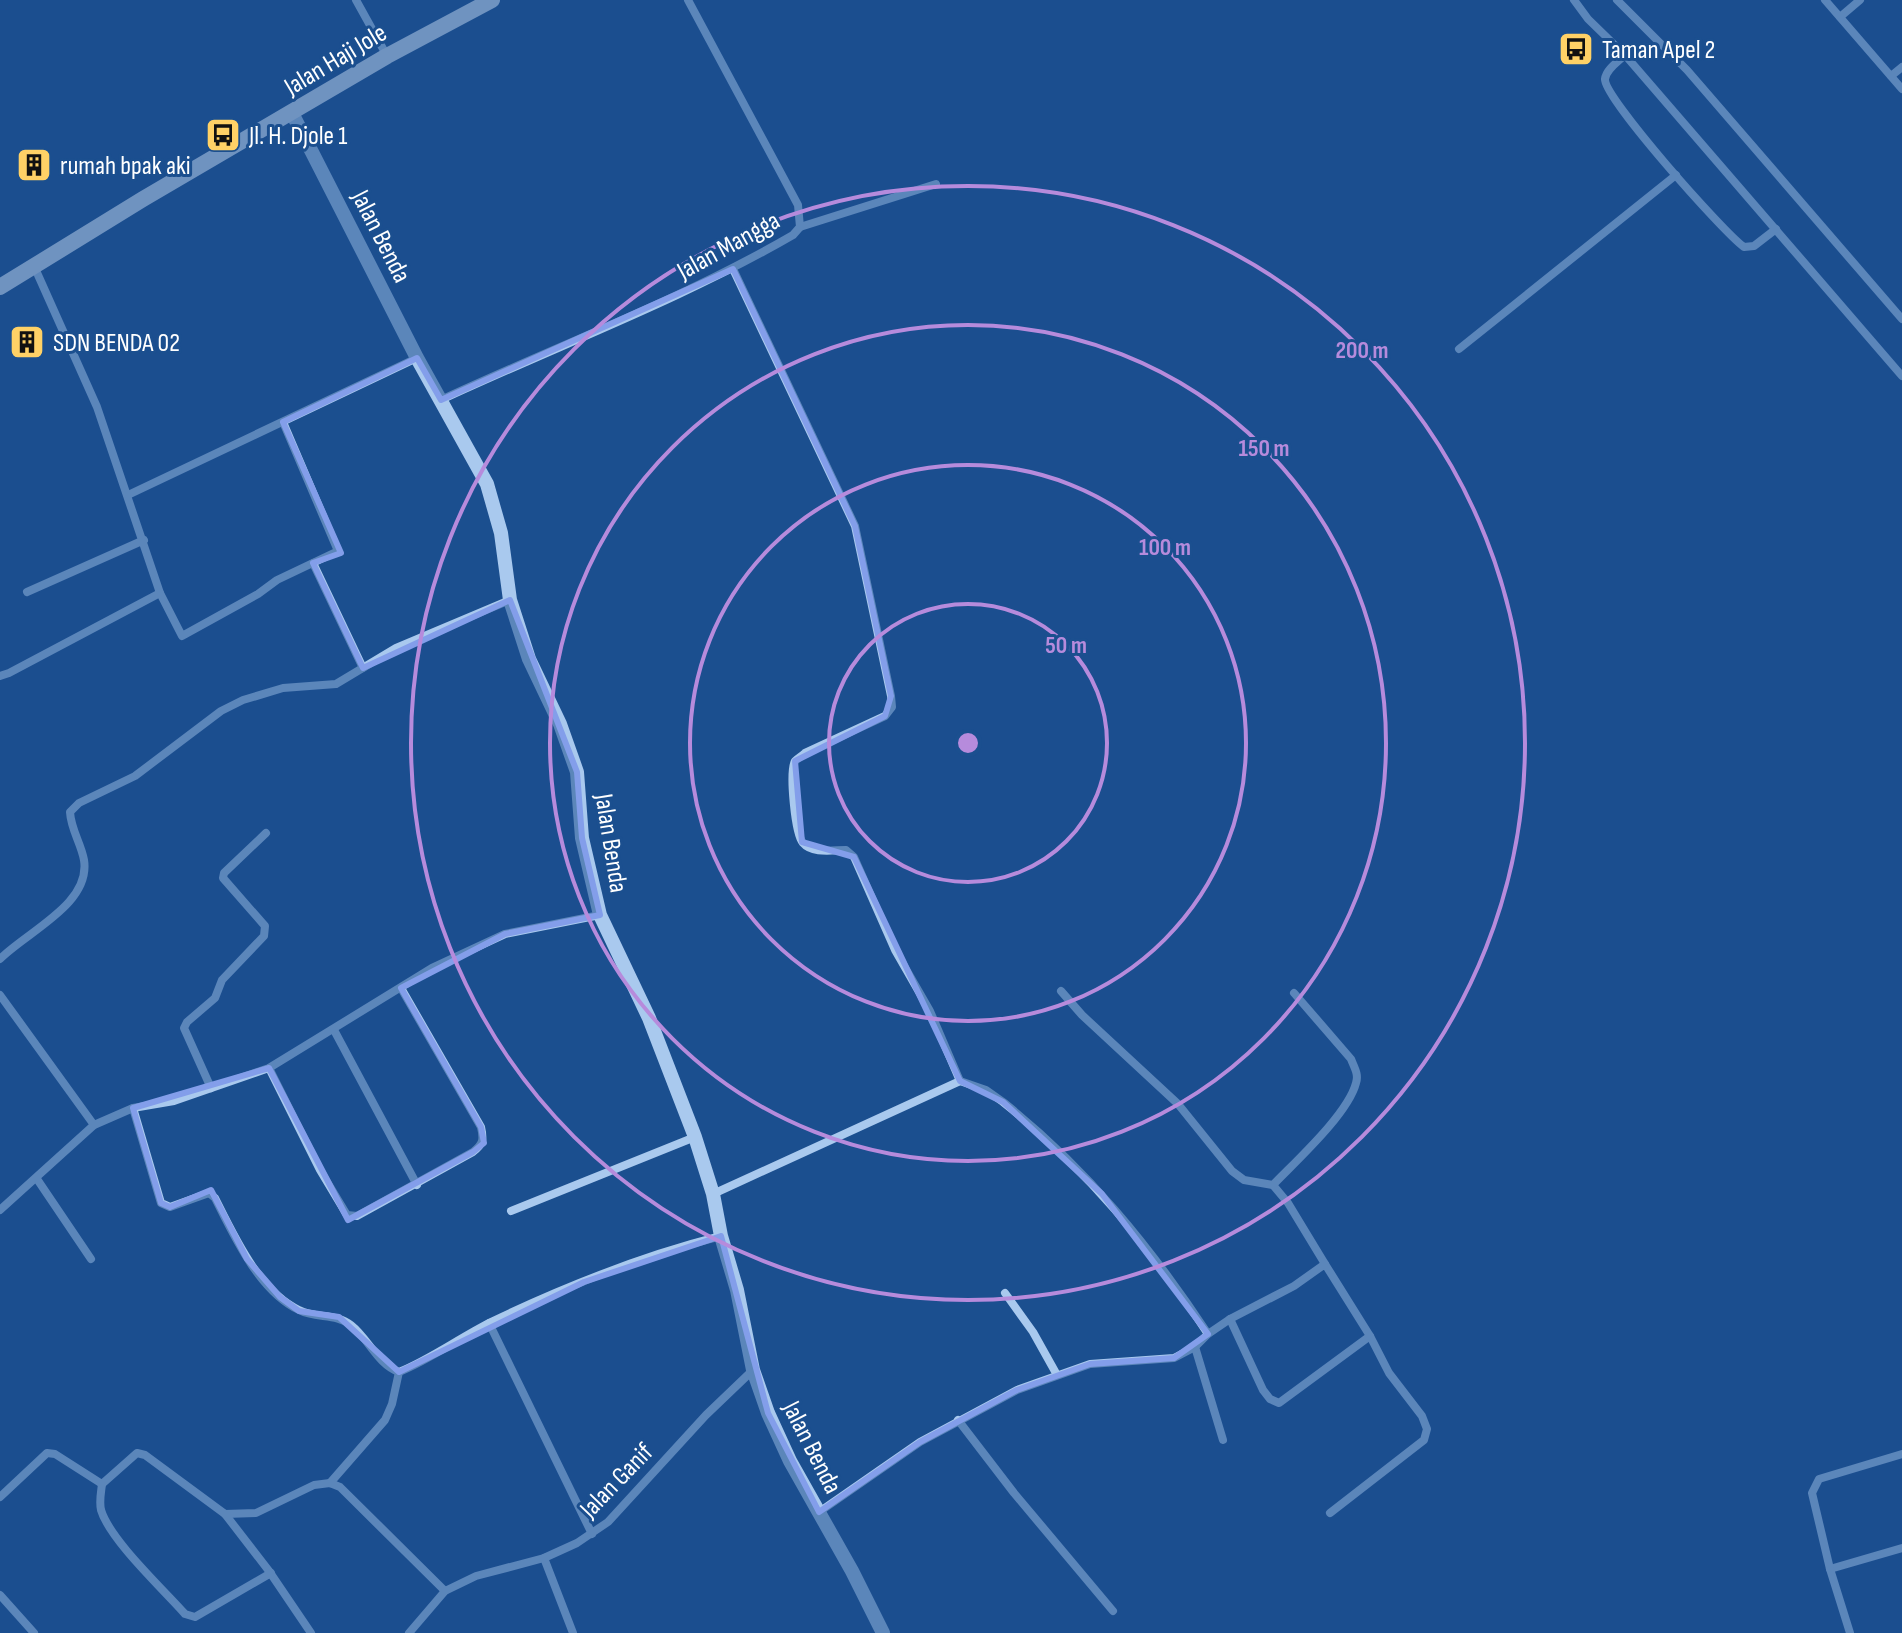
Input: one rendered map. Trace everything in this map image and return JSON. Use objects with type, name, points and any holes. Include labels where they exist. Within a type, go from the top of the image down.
[{"type":"main road","name":"Jalan Haji Jole","points":[[0,287],[387,56],[492,0]]},
{"type":"street","points":[[356,0],[387,56]]},
{"type":"street","name":"Jalan Mangga","points":[[441,400],[668,301],[733,269],[793,235],[800,227],[798,205],[688,0]]},
{"type":"street","points":[[1574,0],[1902,376]]},
{"type":"street","points":[[1617,0],[1687,70],[1900,313]]},
{"type":"street","points":[[1825,0],[1902,89]]},
{"type":"street","points":[[1840,17],[1860,0]]},
{"type":"street","points":[[1625,55],[1609,70],[1605,79],[1608,90],[1676,175],[1734,240],[1744,247],[1754,246],[1776,229]]},
{"type":"street","points":[[1891,76],[1902,67]]},
{"type":"street","name":"Jalan Benda","points":[[292,113],[417,358],[487,484],[501,533],[510,600],[529,659],[560,724],[577,772],[582,838],[600,915],[649,1018],[695,1137],[737,1290],[753,1370],[790,1461],[883,1633]]},
{"type":"street","points":[[1459,349],[1676,175]]},
{"type":"street","points":[[800,227],[936,184]]},
{"type":"street","points":[[34,265],[97,407],[160,593],[177,632],[185,637],[277,580],[336,555],[339,549],[283,422]]},
{"type":"street","points":[[733,269],[855,526],[891,696],[892,707],[885,716],[805,753],[795,761],[792,773],[798,830],[802,842],[812,849],[846,850],[854,857],[895,950],[930,1011],[960,1081]]},
{"type":"street","points":[[128,495],[417,358]]},
{"type":"street","points":[[27,592],[144,540]]},
{"type":"street","points":[[313,563],[363,668]]},
{"type":"street","points":[[0,676],[160,593]]},
{"type":"street","points":[[0,959],[72,901],[81,888],[85,875],[83,857],[71,828],[70,812],[79,803],[135,776],[221,711],[243,700],[283,688],[336,684],[396,648],[510,600]]},
{"type":"street","points":[[211,1088],[184,1028],[215,998],[223,978],[264,936],[265,926],[223,878],[243,853],[266,833]]},
{"type":"street","points":[[0,1210],[94,1125],[133,1108],[174,1101],[269,1068],[432,968],[505,934],[600,915]]},
{"type":"street","points":[[269,1068],[320,1170],[347,1215],[357,1216],[473,1152],[484,1139],[481,1127],[401,988]]},
{"type":"street","points":[[1061,991],[1082,1015],[1178,1104],[1232,1171],[1244,1180],[1273,1185],[1288,1203],[1370,1336],[1389,1373],[1422,1416],[1427,1429],[1424,1440],[1330,1513]]},
{"type":"street","points":[[1273,1185],[1344,1108],[1356,1083],[1357,1072],[1351,1059],[1294,993]]},
{"type":"street","points":[[0,995],[94,1125]]},
{"type":"street","points":[[334,1030],[417,1185]]},
{"type":"street","points":[[713,1194],[960,1081],[986,1090],[1019,1115],[1102,1194],[1150,1250],[1208,1334]]},
{"type":"street","points":[[133,1108],[164,1206],[170,1207],[209,1193],[215,1198],[247,1259],[280,1297],[299,1311],[339,1317],[352,1325],[388,1368],[399,1372],[489,1323],[584,1282],[677,1247],[721,1236]]},
{"type":"street","points":[[511,1211],[695,1137]]},
{"type":"street","points":[[37,1179],[91,1259]]},
{"type":"street","points":[[819,1512],[892,1460],[958,1420],[1017,1390],[1090,1364],[1174,1358],[1195,1347],[1230,1319],[1294,1286],[1325,1264]]},
{"type":"street","points":[[1005,1293],[1033,1332],[1057,1375]]},
{"type":"street","points":[[1230,1319],[1263,1390],[1270,1399],[1279,1403],[1370,1336]]},
{"type":"street","points":[[489,1323],[592,1534]]},
{"type":"street","points":[[1195,1347],[1223,1440]]},
{"type":"street","name":"Jalan Ganif","points":[[409,1633],[445,1591],[476,1576],[544,1558],[592,1534],[608,1522],[706,1415],[753,1370]]},
{"type":"street","points":[[330,1483],[385,1420],[399,1372]]},
{"type":"street","points":[[958,1420],[1014,1493],[1113,1611]]},
{"type":"street","points":[[0,1497],[47,1453],[55,1454],[102,1484]]},
{"type":"street","points":[[271,1573],[195,1617],[185,1614],[122,1542],[103,1515],[99,1505],[102,1484],[130,1457],[137,1453],[145,1455],[225,1514],[271,1573],[311,1633]]},
{"type":"street","points":[[1850,1633],[1830,1569],[1812,1493],[1813,1485],[1819,1479],[1902,1454]]},
{"type":"street","points":[[225,1514],[256,1513],[314,1485],[330,1483],[350,1496],[445,1591]]},
{"type":"street","points":[[1830,1569],[1902,1548]]},
{"type":"street","points":[[544,1558],[573,1633]]},
{"type":"street","points":[[0,1595],[34,1633]]},
{"type":"highlighted area","points":[[733,269],[855,526],[891,696],[885,716],[795,761],[802,842],[854,857],[960,1081],[1003,1102],[1102,1194],[1208,1334],[1174,1358],[1090,1364],[1017,1390],[920,1442],[819,1512],[768,1413],[721,1236],[584,1282],[399,1372],[339,1317],[299,1311],[280,1297],[247,1259],[211,1190],[170,1207],[161,1203],[133,1108],[269,1068],[348,1220],[473,1152],[484,1143],[481,1127],[401,988],[505,934],[600,915],[582,838],[577,772],[510,600],[363,668],[313,563],[341,553],[283,422],[417,358],[441,400]]},
{"type":"place","name":"Taman Apel 2","points":[[1576,49]]},
{"type":"place","name":"Jl. H. Djole 1","points":[[223,135]]},
{"type":"place","name":"rumah bpak aki","points":[[34,165]]},
{"type":"place","name":"SDN BENDA 02","points":[[27,342]]}]
